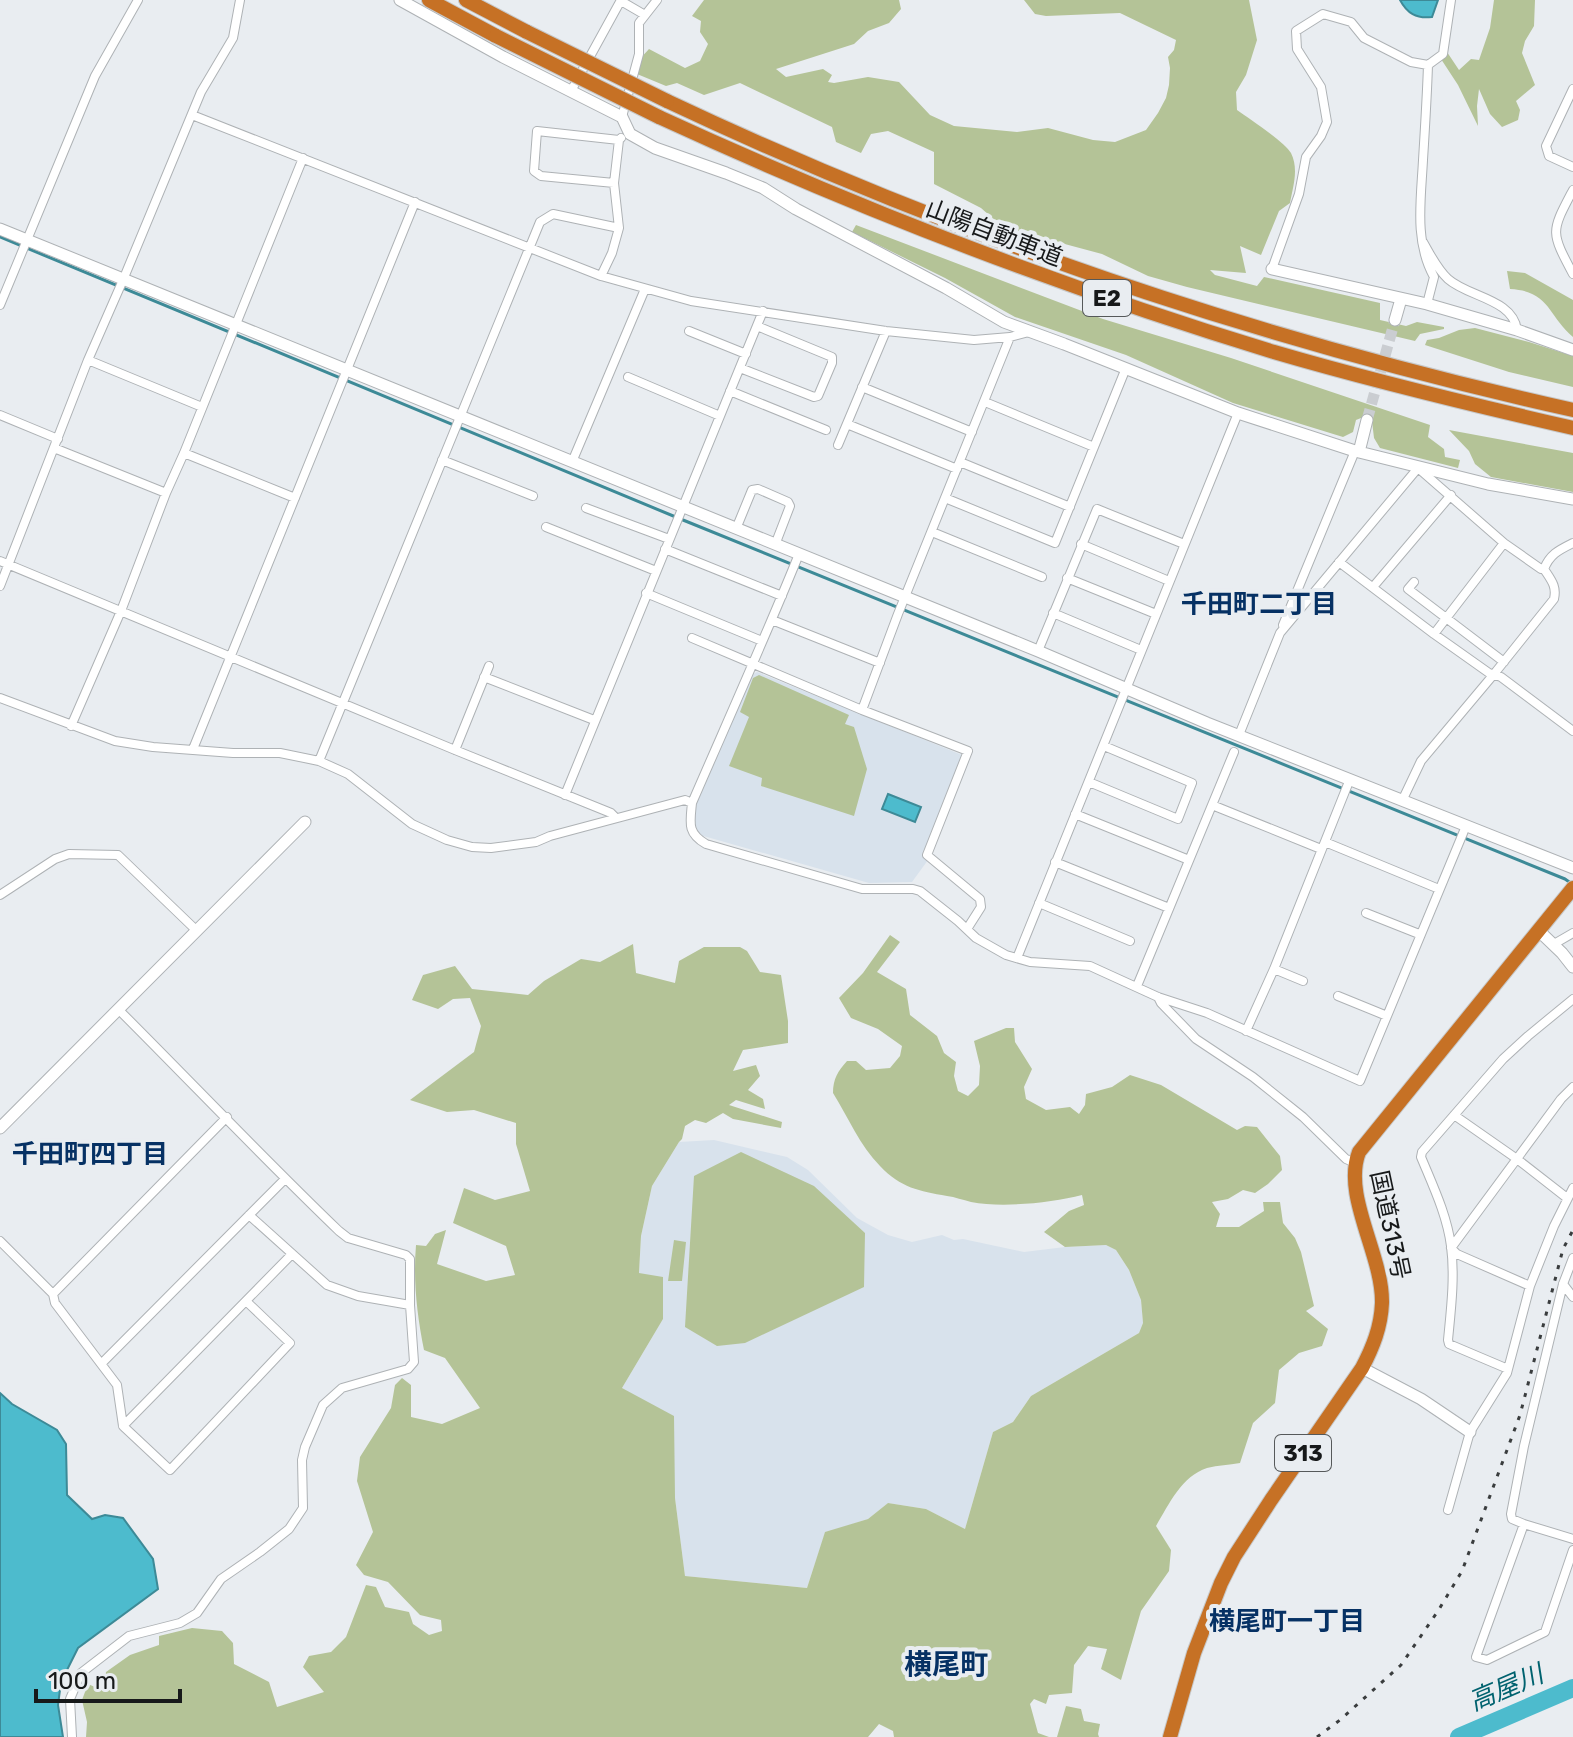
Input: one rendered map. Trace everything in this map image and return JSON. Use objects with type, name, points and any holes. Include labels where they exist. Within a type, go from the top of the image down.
[{"type":"highway","name":"山陽自動車道","points":[[466,0],[747,138],[950,223],[1199,311],[1326,349],[1573,410]]},
{"type":"highway","name":"山陽自動車道","points":[[434,3],[659,117],[841,198],[1053,280],[1306,361],[1573,428]]},
{"type":"highway","name":"国道313号","points":[[1170,1737],[1203,1625],[1227,1570],[1362,1368],[1380,1326],[1381,1286],[1356,1189],[1355,1163],[1365,1143],[1571,890]]},
{"type":"street","points":[[0,305],[95,76],[138,0]]},
{"type":"street","points":[[0,586],[88,360],[201,92],[233,38],[240,0]]},
{"type":"street","points":[[400,0],[503,57],[622,117],[630,134],[655,148],[763,188],[1004,322],[1238,413],[1357,451],[1488,484],[1573,499]]},
{"type":"street","points":[[571,91],[621,0],[645,15]]},
{"type":"street","points":[[622,117],[639,54],[639,23],[657,0]]},
{"type":"street","points":[[1451,0],[1443,54],[1428,65],[1411,62],[1364,38],[1351,22],[1323,14],[1296,31],[1297,49],[1321,87],[1327,122],[1306,157],[1299,194],[1272,269],[1427,304],[1573,350]]},
{"type":"street","points":[[1427,304],[1434,277],[1426,263],[1419,216],[1428,65]]},
{"type":"street","points":[[1573,89],[1546,146],[1549,156],[1573,167]]},
{"type":"street","points":[[192,115],[601,276],[691,301],[886,331],[974,340],[1010,337],[1030,331]]},
{"type":"street","points":[[614,183],[541,176],[534,171],[537,131],[619,140],[630,134]]},
{"type":"street","points":[[601,276],[619,228],[614,183],[619,140]]},
{"type":"street","points":[[71,726],[121,611],[303,158]]},
{"type":"street","points":[[1573,190],[1556,228],[1557,243],[1573,274]]},
{"type":"street","points":[[193,749],[415,202]]},
{"type":"street","points":[[319,761],[540,222],[553,214],[619,228]]},
{"type":"street","points":[[0,229],[25,245],[233,331],[457,422],[572,462],[679,514],[736,529],[904,600],[1038,651],[1123,695],[1239,735],[1347,787],[1402,801],[1463,833],[1573,868]]},
{"type":"street","points":[[1422,240],[1450,281],[1507,311],[1516,322],[1517,330]]},
{"type":"street","points":[[572,462],[645,289]]},
{"type":"street","points":[[1395,320],[1401,299]]},
{"type":"street","points":[[565,795],[763,311]]},
{"type":"street","points":[[740,368],[814,397],[818,396],[832,363],[832,357],[757,326]]},
{"type":"street","points":[[689,331],[746,354]]},
{"type":"street","points":[[838,445],[886,331]]},
{"type":"street","points":[[862,710],[1010,337]]},
{"type":"street","points":[[88,360],[202,407]]},
{"type":"street","points":[[945,498],[1055,543],[1126,368]]},
{"type":"street","points":[[628,377],[720,416]]},
{"type":"street","points":[[862,387],[972,432]]},
{"type":"street","points":[[730,391],[826,430]]},
{"type":"street","points":[[985,402],[1094,447]]},
{"type":"street","points":[[1017,958],[1238,413]]},
{"type":"street","points":[[0,415],[56,444],[166,493]]},
{"type":"street","points":[[1239,735],[1357,451],[1367,420]]},
{"type":"street","points":[[847,424],[1070,507]]},
{"type":"street","points":[[184,453],[295,498]]},
{"type":"street","points":[[442,460],[533,496]]},
{"type":"street","points":[[1402,801],[1417,767],[1554,599],[1556,591],[1544,569],[1504,543],[1418,468]]},
{"type":"street","points":[[1280,633],[1418,468]]},
{"type":"street","points":[[736,529],[752,490],[758,489],[788,502],[790,506],[775,545]]},
{"type":"street","points":[[1373,587],[1451,495]]},
{"type":"street","points":[[586,508],[669,539]]},
{"type":"street","points":[[1038,651],[1097,509],[1184,544]]},
{"type":"street","points":[[546,527],[656,571]]},
{"type":"street","points":[[932,532],[1042,577]]},
{"type":"street","points":[[1434,634],[1504,543]]},
{"type":"street","points":[[1544,569],[1554,553],[1573,543]]},
{"type":"street","points":[[1081,544],[1169,581]]},
{"type":"street","points":[[665,549],[782,596]]},
{"type":"street","points":[[798,557],[692,803],[689,825],[696,838],[706,844],[862,889],[920,891],[976,938],[1006,955],[1030,962],[1090,966],[1158,997],[1207,1013],[1360,1081],[1463,833]]},
{"type":"street","points":[[0,561],[611,813],[616,818]]},
{"type":"street","points":[[1339,562],[1434,634],[1489,673],[1501,677],[1573,731]]},
{"type":"street","points":[[1067,578],[1156,614]]},
{"type":"street","points":[[1414,582],[1408,589],[1504,662]]},
{"type":"street","points":[[646,593],[762,641]]},
{"type":"street","points":[[1053,613],[1141,650]]},
{"type":"street","points":[[772,620],[880,663]]},
{"type":"street","points":[[692,638],[968,751],[927,855],[980,899],[981,907],[967,929]]},
{"type":"street","points":[[455,750],[489,666]]},
{"type":"street","points":[[484,677],[594,720]]},
{"type":"street","points":[[0,698],[115,741],[233,753],[280,753],[319,761],[348,774],[422,830],[472,847],[491,848],[536,842],[685,800],[692,803]]},
{"type":"street","points":[[1089,782],[1178,819],[1192,783],[1104,746]]},
{"type":"street","points":[[1137,986],[1234,752]]},
{"type":"street","points":[[1246,1031],[1347,787]]},
{"type":"street","points":[[1212,805],[1439,889]]},
{"type":"street","points":[[1075,814],[1189,860]]},
{"type":"street","points":[[0,1128],[305,822]]},
{"type":"street","points":[[1,891],[69,854],[118,855],[196,930]]},
{"type":"street","points":[[1055,862],[1169,908]]},
{"type":"street","points":[[1039,903],[1130,941]]},
{"type":"street","points":[[1366,913],[1419,934]]},
{"type":"street","points":[[1538,930],[1573,967]]},
{"type":"street","points":[[1554,944],[1573,933]]},
{"type":"street","points":[[1274,969],[1303,981]]},
{"type":"street","points":[[1338,996],[1387,1016]]},
{"type":"street","points":[[1158,997],[1196,1039],[1253,1077],[1303,1117],[1346,1159],[1355,1163]]},
{"type":"street","points":[[1508,1369],[1449,1344],[1451,1248],[1446,1223],[1421,1157],[1454,1115],[1519,1044],[1573,999]]},
{"type":"street","points":[[72,1737],[70,1699],[81,1673],[129,1636],[180,1623],[197,1613],[221,1579],[289,1529],[303,1508],[302,1460],[323,1405],[342,1388],[408,1369],[414,1362],[410,1259],[406,1255],[348,1238],[285,1179],[118,1009]]},
{"type":"street","points":[[1451,1248],[1573,1087]]},
{"type":"street","points":[[1454,1115],[1567,1198]]},
{"type":"street","points":[[53,1294],[227,1117]]},
{"type":"street","points":[[102,1363],[285,1179]]},
{"type":"street","points":[[1448,1510],[1470,1432],[1508,1369],[1530,1286],[1573,1188]]},
{"type":"street","points":[[249,1215],[327,1285],[358,1296],[410,1305]]},
{"type":"street","points":[[0,1241],[53,1294],[55,1303],[117,1385],[123,1426],[170,1470],[290,1343],[246,1301]]},
{"type":"street","points":[[1451,1248],[1457,1254],[1530,1286]]},
{"type":"street","points":[[123,1426],[292,1254]]},
{"type":"street","points":[[1573,1258],[1563,1284],[1511,1514],[1512,1519],[1524,1524],[1573,1539]]},
{"type":"street","points":[[1563,1284],[1573,1297]]},
{"type":"street","points":[[1362,1368],[1421,1399],[1470,1432]]},
{"type":"street","points":[[1524,1524],[1476,1657],[1487,1660],[1545,1632],[1573,1550]]},
{"type":"shaded area","points":[[757,672],[962,755],[923,854],[928,860],[912,882],[869,883],[700,835],[696,831],[692,815],[752,675]]},
{"type":"shaded area","points":[[714,1140],[787,1157],[808,1170],[857,1218],[888,1235],[912,1242],[942,1235],[954,1240],[963,1239],[1024,1252],[1106,1245],[1116,1250],[1129,1270],[1141,1300],[1143,1323],[1139,1333],[1031,1396],[1013,1422],[993,1432],[965,1529],[926,1509],[888,1503],[868,1519],[825,1533],[807,1588],[685,1576],[675,1498],[622,1388],[663,1319],[639,1274],[641,1236],[652,1186],[679,1142]]},
{"type":"green space","points":[[704,0],[899,0],[901,9],[889,23],[868,31],[854,44],[776,69],[786,77],[823,69],[832,75],[828,82],[834,83],[868,77],[899,82],[930,115],[954,126],[1017,132],[1048,128],[1093,140],[1115,142],[1146,130],[1158,113],[1166,98],[1170,68],[1168,57],[1174,50],[1176,40],[1120,13],[1046,16],[1035,14],[1024,0],[1249,0],[1257,40],[1246,75],[1236,92],[1237,110],[1291,153],[1295,165],[1294,184],[1290,203],[1279,211],[1261,255],[1240,246],[1246,273],[1210,270],[1215,275],[1257,286],[1264,277],[1380,303],[1380,320],[1406,326],[1417,322],[1444,329],[1420,334],[1415,341],[1148,276],[1102,254],[1007,231],[981,208],[934,184],[934,152],[888,131],[871,134],[861,153],[836,142],[832,127],[740,83],[704,95],[677,83],[666,86],[637,74],[638,61],[649,49],[685,68],[700,61],[708,44],[700,32],[701,21],[692,16]]},
{"type":"green space","points":[[1494,0],[1535,0],[1534,26],[1522,53],[1535,85],[1516,101],[1520,110],[1518,120],[1502,127],[1490,114],[1479,89],[1478,126],[1441,59],[1447,52],[1459,70],[1471,59],[1479,60],[1490,28]]},
{"type":"green space","points":[[856,225],[1103,319],[1430,425],[1428,437],[1444,449],[1445,457],[1460,460],[1458,468],[1380,448],[1374,438],[1372,421],[1356,420],[1353,432],[1343,437],[1233,403],[1126,355],[1015,317],[852,232]]},
{"type":"green space","points":[[1507,271],[1525,273],[1573,300],[1573,337],[1541,300],[1533,294],[1510,289]]},
{"type":"green space","points":[[1475,328],[1573,356],[1573,387],[1509,372],[1425,345],[1427,340]]},
{"type":"green space","points":[[1449,430],[1573,453],[1573,492],[1491,477],[1475,464],[1469,451]]},
{"type":"green space","points":[[759,675],[849,715],[845,724],[854,727],[867,769],[854,816],[761,786],[762,778],[729,766],[749,717],[740,712],[753,678]]},
{"type":"green space","points":[[890,935],[900,942],[877,972],[906,989],[910,1015],[937,1036],[944,1053],[956,1062],[954,1076],[958,1091],[968,1096],[979,1085],[980,1066],[974,1041],[1006,1028],[1014,1028],[1015,1042],[1032,1069],[1024,1087],[1026,1099],[1046,1110],[1070,1107],[1079,1114],[1085,1105],[1086,1094],[1112,1087],[1130,1075],[1161,1085],[1237,1130],[1245,1126],[1257,1127],[1280,1156],[1282,1170],[1255,1193],[1243,1190],[1228,1199],[1212,1202],[1220,1214],[1216,1227],[1239,1227],[1264,1211],[1263,1202],[1280,1202],[1283,1223],[1301,1252],[1314,1306],[1306,1311],[1328,1329],[1322,1346],[1299,1353],[1279,1370],[1275,1403],[1253,1423],[1240,1463],[1198,1472],[1183,1484],[1166,1509],[1156,1526],[1171,1550],[1169,1571],[1141,1611],[1121,1680],[1101,1669],[1107,1649],[1088,1646],[1074,1665],[1072,1693],[1049,1695],[1046,1704],[1034,1699],[1030,1704],[1038,1733],[1049,1737],[894,1737],[893,1731],[879,1724],[868,1737],[86,1737],[87,1722],[82,1700],[88,1684],[104,1691],[106,1672],[130,1655],[159,1645],[159,1636],[192,1628],[222,1631],[233,1643],[234,1664],[269,1682],[277,1707],[324,1692],[303,1667],[309,1656],[331,1652],[346,1637],[366,1585],[376,1587],[385,1607],[409,1612],[413,1624],[429,1635],[442,1631],[441,1620],[420,1615],[388,1582],[364,1575],[356,1565],[373,1532],[357,1481],[360,1457],[391,1408],[395,1385],[402,1378],[411,1385],[411,1417],[442,1424],[480,1408],[445,1358],[424,1350],[416,1298],[416,1245],[426,1246],[435,1234],[446,1230],[437,1264],[486,1281],[515,1275],[506,1246],[453,1223],[464,1188],[495,1200],[530,1191],[516,1144],[516,1123],[474,1110],[447,1112],[410,1100],[474,1052],[481,1026],[470,998],[453,999],[438,1009],[412,1000],[423,975],[455,966],[472,989],[528,995],[544,981],[581,959],[600,962],[633,944],[636,973],[675,983],[679,961],[704,947],[740,947],[747,951],[760,972],[781,975],[788,1043],[743,1050],[733,1071],[756,1065],[760,1076],[748,1090],[763,1099],[765,1109],[736,1100],[729,1105],[782,1122],[781,1128],[733,1119],[723,1113],[706,1123],[695,1120],[685,1126],[682,1139],[652,1186],[641,1236],[639,1273],[663,1277],[663,1319],[622,1388],[674,1416],[675,1498],[685,1576],[807,1588],[825,1532],[868,1519],[888,1503],[926,1509],[965,1529],[993,1432],[1013,1422],[1031,1396],[1139,1333],[1143,1323],[1141,1300],[1129,1270],[1116,1250],[1106,1245],[1065,1247],[1044,1232],[1069,1211],[1084,1205],[1082,1195],[1026,1204],[971,1202],[903,1184],[866,1150],[833,1093],[835,1079],[847,1061],[856,1061],[866,1070],[890,1068],[900,1056],[902,1046],[878,1029],[851,1018],[839,998],[863,973]]},
{"type":"green space","points":[[741,1152],[814,1186],[865,1233],[864,1287],[745,1343],[717,1346],[685,1327],[694,1176]]},
{"type":"green space","points":[[674,1240],[686,1242],[682,1281],[668,1281]]},
{"type":"green space","points":[[1066,1706],[1081,1709],[1084,1721],[1100,1724],[1099,1737],[1057,1737]]},
{"type":"water","points":[[1400,0],[1438,0],[1432,17],[1421,17],[1413,14]]},
{"type":"water","points":[[888,794],[921,807],[915,822],[882,809]]},
{"type":"water","points":[[0,1393],[12,1404],[57,1430],[66,1444],[67,1495],[92,1519],[105,1515],[123,1518],[153,1559],[158,1589],[78,1648],[61,1682],[58,1705],[63,1737],[0,1737]]},
{"type":"waterway","points":[[0,237],[1572,884]]},
{"type":"waterway","name":"高屋川","points":[[1459,1737],[1573,1688]]},
{"type":"tunnel","points":[[1367,420],[1395,320]]},
{"type":"railway","points":[[1317,1737],[1401,1665],[1462,1571],[1520,1415],[1563,1249],[1573,1230]]},
{"type":"district","name":"千田町二丁目","points":[[1259,604]]},
{"type":"district","name":"千田町四丁目","points":[[90,1154]]},
{"type":"district","name":"横尾町一丁目","points":[[1287,1621]]},
{"type":"district","name":"横尾町","points":[[946,1664]]}]
